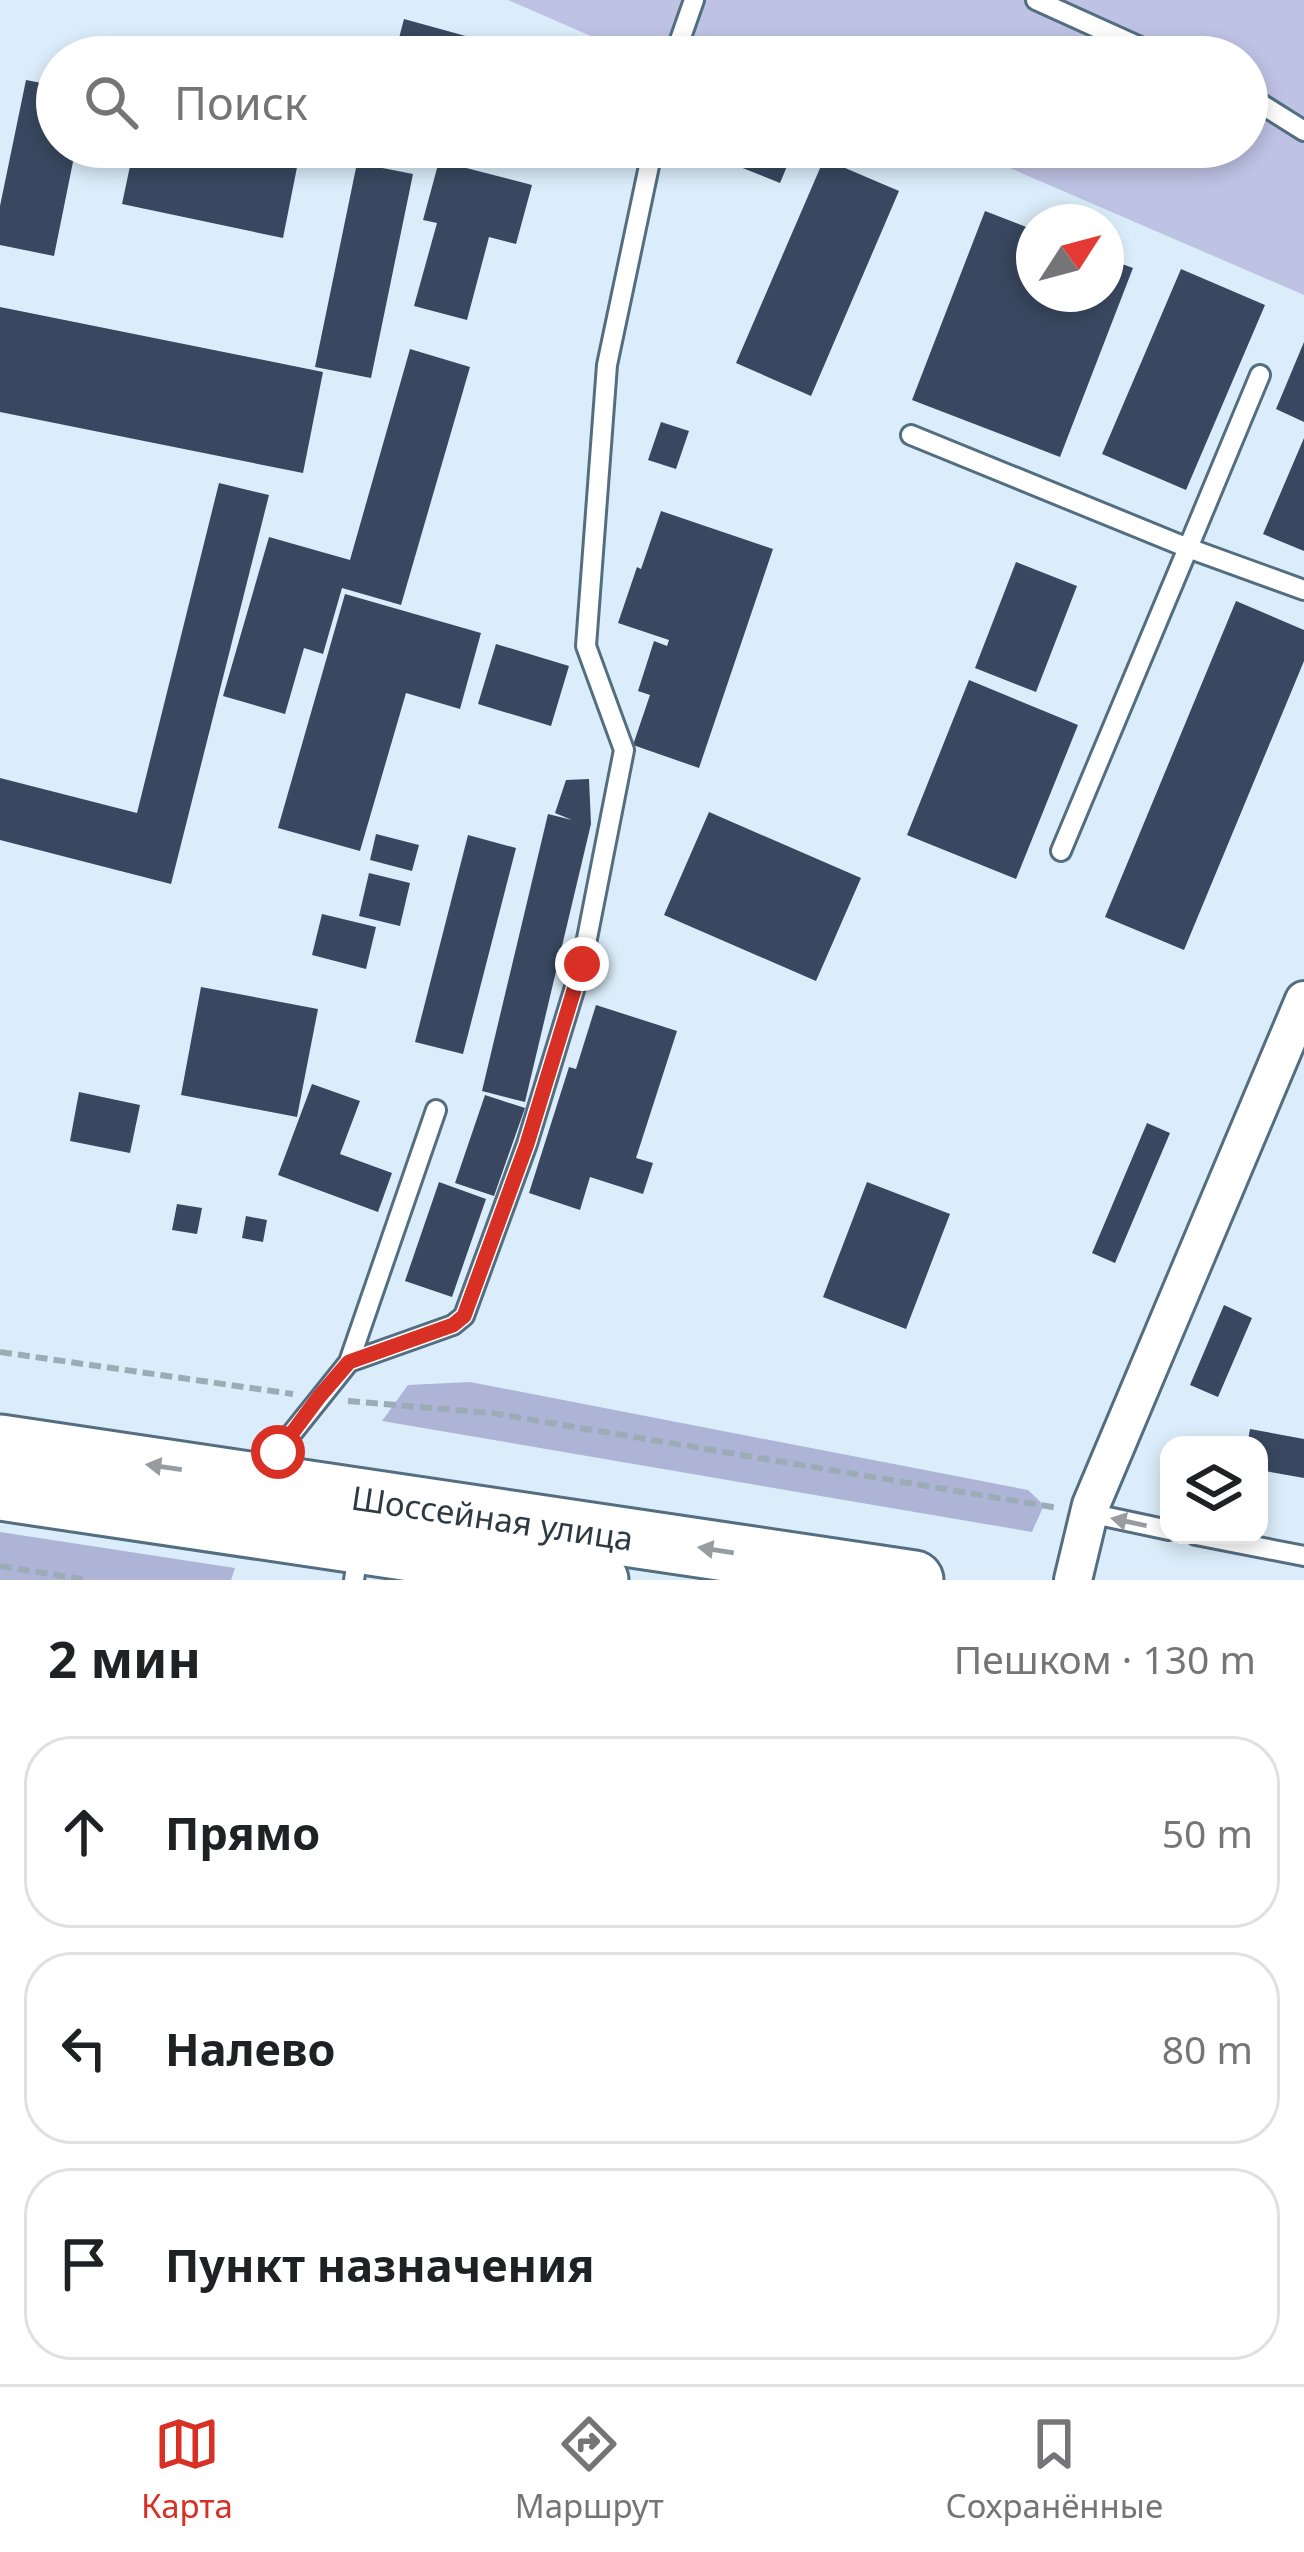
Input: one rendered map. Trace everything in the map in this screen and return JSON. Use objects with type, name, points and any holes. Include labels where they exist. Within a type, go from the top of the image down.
[{"type":"main road","name":"Шоссейная улица","points":[[0,1444],[914,1580]]},
{"type":"main road","name":"Шоссейная улица","points":[[0,1491],[357,1562],[599,1580]]},
{"type":"street","points":[[1072,1580],[1090,1509],[1304,1000]]},
{"type":"lane","points":[[681,36],[694,0]]},
{"type":"lane","points":[[1036,0],[1116,36]]},
{"type":"lane","points":[[1268,108],[1304,131]]},
{"type":"lane","points":[[349,1362],[453,1325],[464,1316],[527,1144],[582,964],[624,750],[586,646],[607,365],[649,168]]},
{"type":"lane","points":[[1061,851],[1260,375]]},
{"type":"lane","points":[[911,435],[1304,590]]},
{"type":"lane","points":[[254,1480],[349,1362],[436,1110]]},
{"type":"lane","points":[[1090,1509],[1160,1528]]},
{"type":"lane","points":[[1242,1544],[1304,1556]]},
{"type":"path","points":[[0,1352],[378,1406],[491,1413],[1056,1508],[1090,1509]]},
{"type":"path","points":[[0,1566],[88,1580]]},
{"type":"shaded area","points":[[508,0],[1304,0],[1304,295],[1124,217],[1124,204],[1093,204],[1010,168],[1268,168],[1268,36],[591,36]]},
{"type":"shaded area","points":[[470,1382],[1028,1490],[1044,1505],[1032,1532],[382,1421],[408,1385]]},
{"type":"shaded area","points":[[0,1532],[235,1568],[231,1580],[0,1580]]},
{"type":"building","points":[[404,19],[466,36],[400,36]]},
{"type":"building","points":[[26,80],[36,82],[36,168],[72,168],[54,256],[0,245],[0,206]]},
{"type":"building","points":[[130,168],[297,168],[283,238],[122,204]]},
{"type":"building","points":[[356,168],[413,174],[371,378],[315,367]]},
{"type":"building","points":[[437,168],[466,168],[532,185],[516,244],[489,237],[467,320],[414,306],[437,223],[423,220]]},
{"type":"building","points":[[742,168],[786,168],[780,183]]},
{"type":"building","points":[[820,168],[845,168],[899,191],[811,396],[736,363]]},
{"type":"building","points":[[985,211],[1016,223],[1016,312],[1116,312],[1060,457],[912,400]]},
{"type":"building","points":[[1124,265],[1133,268],[1124,291]]},
{"type":"building","points":[[1181,269],[1265,305],[1186,490],[1102,454]]},
{"type":"building","points":[[0,307],[323,372],[303,473],[0,412]]},
{"type":"building","points":[[1304,342],[1304,422],[1276,409]]},
{"type":"building","points":[[410,349],[470,367],[401,605],[342,588],[323,654],[304,648],[285,714],[223,696],[269,537],[350,560]]},
{"type":"building","points":[[661,422],[689,431],[676,469],[648,460]]},
{"type":"building","points":[[1304,438],[1304,551],[1263,534]]},
{"type":"building","points":[[219,483],[269,495],[171,884],[0,840],[0,778],[137,813]]},
{"type":"building","points":[[661,511],[773,549],[699,768],[633,745],[650,695],[638,691],[654,641],[667,646],[669,640],[618,623]]},
{"type":"building","points":[[1016,562],[1077,586],[1036,692],[975,668]]},
{"type":"building","points":[[345,594],[481,633],[460,709],[406,693],[360,851],[278,828]]},
{"type":"building","points":[[1236,601],[1304,630],[1304,661],[1184,950],[1105,917]]},
{"type":"building","points":[[496,644],[569,666],[551,726],[478,704]]},
{"type":"building","points":[[969,680],[1078,725],[1016,879],[907,835]]},
{"type":"building","points":[[589,779],[591,824],[525,1102],[482,1091],[548,814],[572,820],[555,813],[566,780]]},
{"type":"building","points":[[709,812],[861,878],[816,981],[664,915]]},
{"type":"building","points":[[376,834],[419,845],[412,871],[370,860]]},
{"type":"building","points":[[468,835],[516,848],[463,1054],[415,1042]]},
{"type":"building","points":[[369,873],[410,883],[400,926],[359,916]]},
{"type":"building","points":[[322,914],[376,927],[366,969],[312,955]]},
{"type":"building","points":[[201,987],[318,1009],[297,1117],[181,1095]]},
{"type":"building","points":[[596,1005],[677,1031],[636,1158],[653,1163],[643,1194],[590,1177],[580,1210],[529,1193],[569,1067],[576,1069]]},
{"type":"building","points":[[312,1084],[360,1101],[340,1154],[392,1173],[378,1212],[278,1175]]},
{"type":"building","points":[[79,1092],[140,1105],[130,1153],[70,1141]]},
{"type":"building","points":[[485,1095],[525,1108],[494,1196],[455,1183]]},
{"type":"building","points":[[1147,1123],[1170,1133],[1115,1263],[1092,1253]]},
{"type":"building","points":[[439,1182],[486,1199],[452,1297],[405,1281]]},
{"type":"building","points":[[867,1182],[950,1214],[906,1329],[823,1297]]},
{"type":"building","points":[[177,1204],[202,1208],[197,1234],[172,1230]]},
{"type":"building","points":[[246,1216],[267,1220],[263,1242],[242,1238]]},
{"type":"building","points":[[1224,1305],[1252,1318],[1218,1397],[1190,1385]]},
{"type":"building","points":[[1250,1429],[1304,1439],[1304,1478],[1268,1472],[1268,1436],[1249,1436]]},
{"type":"route","points":[[278,1452],[349,1362],[453,1325],[464,1316],[527,1144],[582,964]]}]
